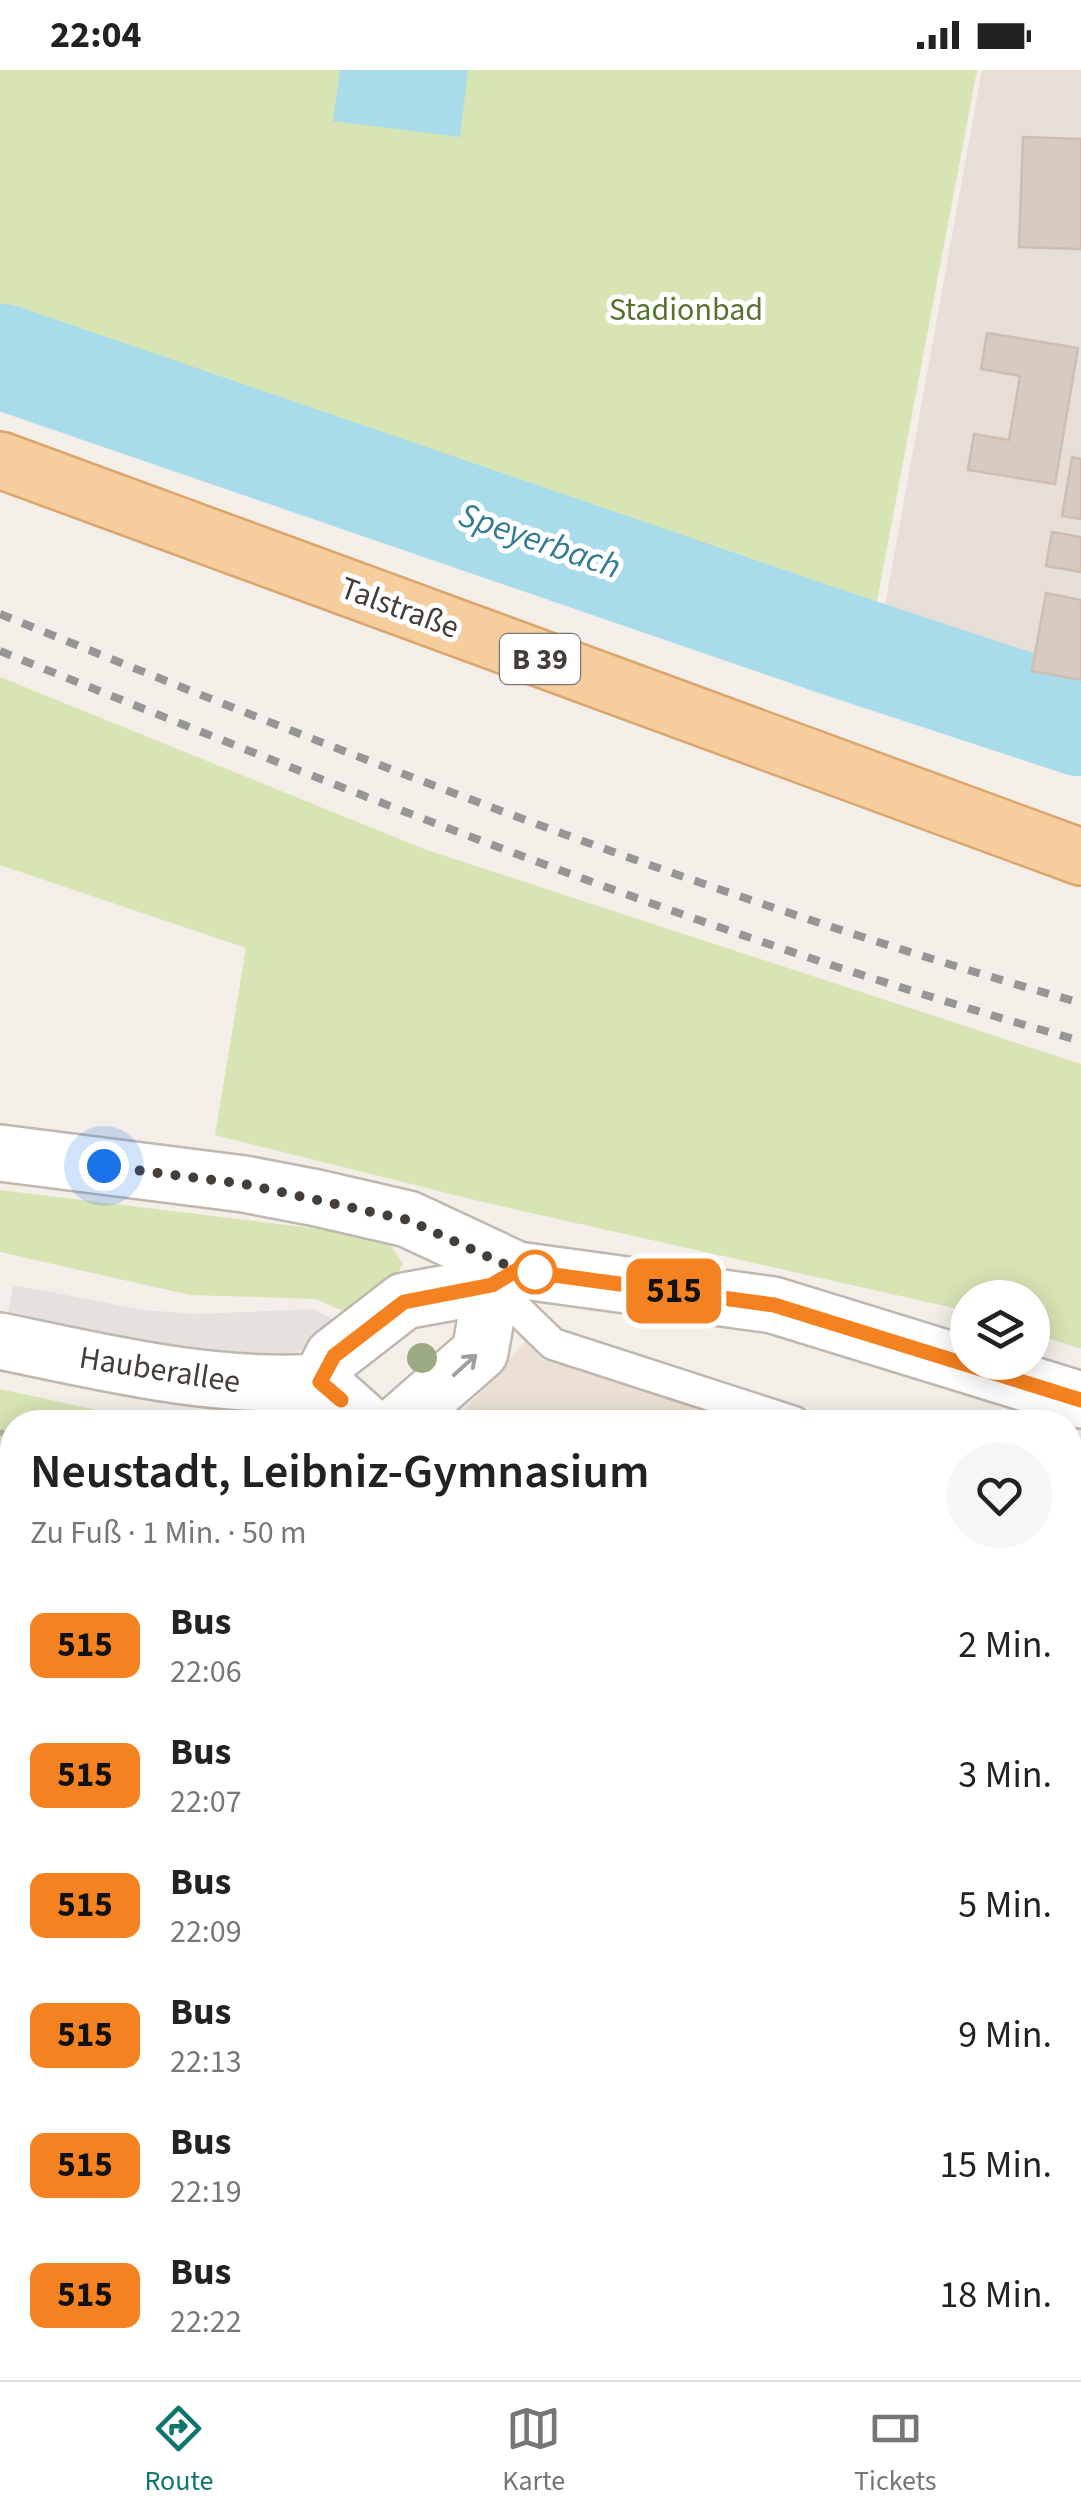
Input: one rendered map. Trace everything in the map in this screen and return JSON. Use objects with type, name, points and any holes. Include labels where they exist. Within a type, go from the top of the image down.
[{"type":"main road","name":"Talstraße","points":[[0,460],[1081,857]]},
{"type":"street","points":[[0,1154],[244,1184],[408,1220],[504,1277]]},
{"type":"street","points":[[414,1410],[480,1352],[504,1277]]},
{"type":"street","points":[[352,1410],[320,1382],[334,1356],[404,1302],[504,1277],[774,1305],[1081,1400]]},
{"type":"street","name":"Hauberallee","points":[[0,1341],[150,1372],[232,1382],[320,1382]]},
{"type":"lane","points":[[504,1277],[553,1344],[757,1410]]},
{"type":"shaded area","points":[[982,70],[1081,70],[1081,701],[881,628]]},
{"type":"shaded area","points":[[13,1285],[144,1310],[195,1314],[313,1309],[344,1325],[297,1352],[248,1363],[6,1324]]},
{"type":"shaded area","points":[[526,1340],[732,1410],[465,1410]]},
{"type":"green space","name":"Stadionbad","points":[[0,70],[977,70],[872,627],[0,327]]},
{"type":"green space","points":[[0,677],[424,849],[1081,1064],[1081,1349],[1050,1339],[1050,1280],[950,1280],[950,1307],[483,1202],[215,1135],[246,948],[0,865]]},
{"type":"green space","points":[[0,1190],[385,1237],[403,1264],[386,1293],[352,1315],[316,1299],[190,1295],[0,1252]]},
{"type":"green space","points":[[0,1389],[96,1410],[0,1410]]},
{"type":"water","points":[[340,70],[468,70],[460,137],[333,121]]},
{"type":"building","points":[[1023,137],[1081,139],[1081,249],[1019,247]]},
{"type":"building","points":[[987,333],[1078,348],[1055,484],[968,470],[974,434],[1009,440],[1020,376],[981,369]]},
{"type":"building","points":[[1072,457],[1081,459],[1081,519],[1062,516]]},
{"type":"building","points":[[1052,532],[1081,537],[1081,572],[1046,566]]},
{"type":"building","points":[[1046,593],[1081,600],[1081,680],[1032,671]]},
{"type":"waterway","name":"Speyerbach","points":[[0,356],[1081,724]]},
{"type":"railway","points":[[0,614],[535,824],[806,919],[1081,1003]]},
{"type":"railway","points":[[0,651],[401,810],[670,910],[943,1001],[1081,1041]]},
{"type":"bus line","name":"515","points":[[341,1400],[320,1382],[334,1356],[404,1302],[492,1285],[517,1270],[774,1305],[1081,1400]]},
{"type":"route","points":[[104,1166],[244,1184],[408,1220],[517,1270],[535,1272]]}]
